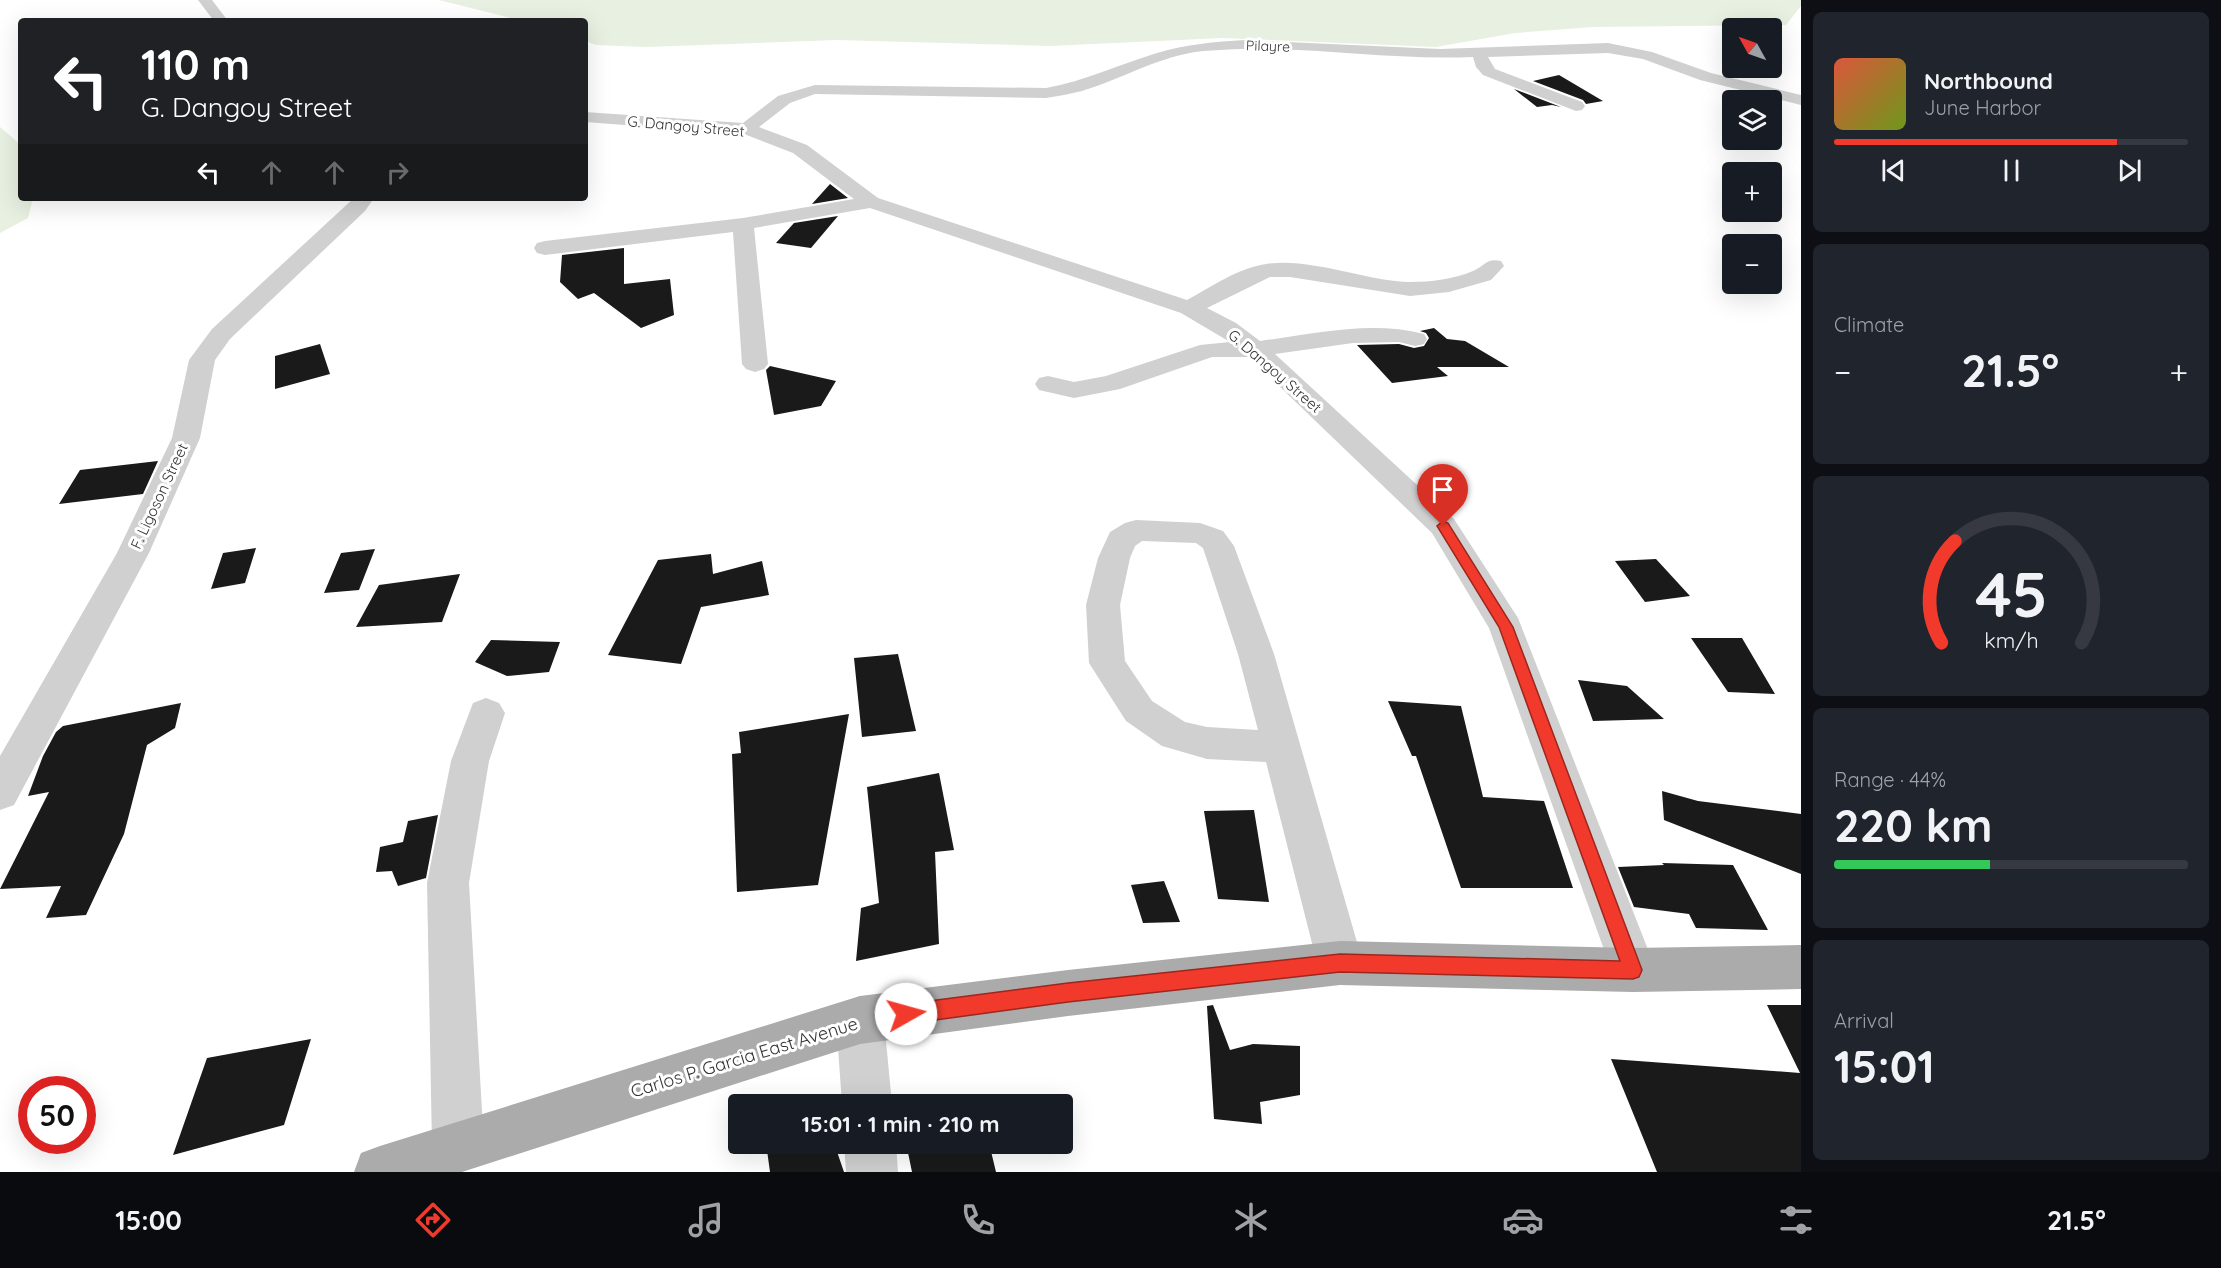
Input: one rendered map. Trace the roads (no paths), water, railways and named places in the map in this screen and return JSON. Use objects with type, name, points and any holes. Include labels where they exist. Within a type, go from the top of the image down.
[{"type":"main road","name":"Carlos P. Garcia East Avenue","points":[[380,1172],[860,1020],[1068,993],[1340,963],[1633,970],[1801,968]]},
{"type":"street","points":[[205,0],[219,18]]},
{"type":"street","name":"Pilayre","points":[[747,129],[786,96],[806,89],[1046,93],[1077,87],[1162,56],[1201,47],[1266,45],[1387,52],[1479,54],[1585,48],[1620,50],[1647,55],[1706,77],[1801,100]]},
{"type":"street","points":[[1479,54],[1489,72],[1576,106]]},
{"type":"street","name":"G. Dangoy Street","points":[[588,117],[747,129],[800,149],[871,202],[1189,308],[1227,328],[1254,349],[1443,526],[1506,627],[1633,970]]},
{"type":"street","name":"F. Ligoson Street","points":[[0,793],[133,553],[186,438],[202,360],[221,334],[362,201]]},
{"type":"street","points":[[545,248],[742,224],[871,202]]},
{"type":"street","points":[[742,224],[755,363]]},
{"type":"street","points":[[1189,308],[1246,278],[1267,270],[1290,270],[1410,289],[1449,285],[1484,276],[1492,266]]},
{"type":"street","points":[[1048,384],[1074,390],[1111,383],[1209,350],[1254,349],[1353,336],[1399,335],[1415,339]]},
{"type":"street","points":[[1279,747],[1207,743],[1175,735],[1139,711],[1107,663],[1102,605],[1121,540],[1136,530],[1200,532],[1212,538],[1218,546],[1256,654],[1279,747],[1340,963]]},
{"type":"street","points":[[458,1146],[448,883],[470,760],[486,713]]},
{"type":"street","points":[[860,1020],[866,1094]]},
{"type":"street","points":[[871,1154],[872,1172]]}]
